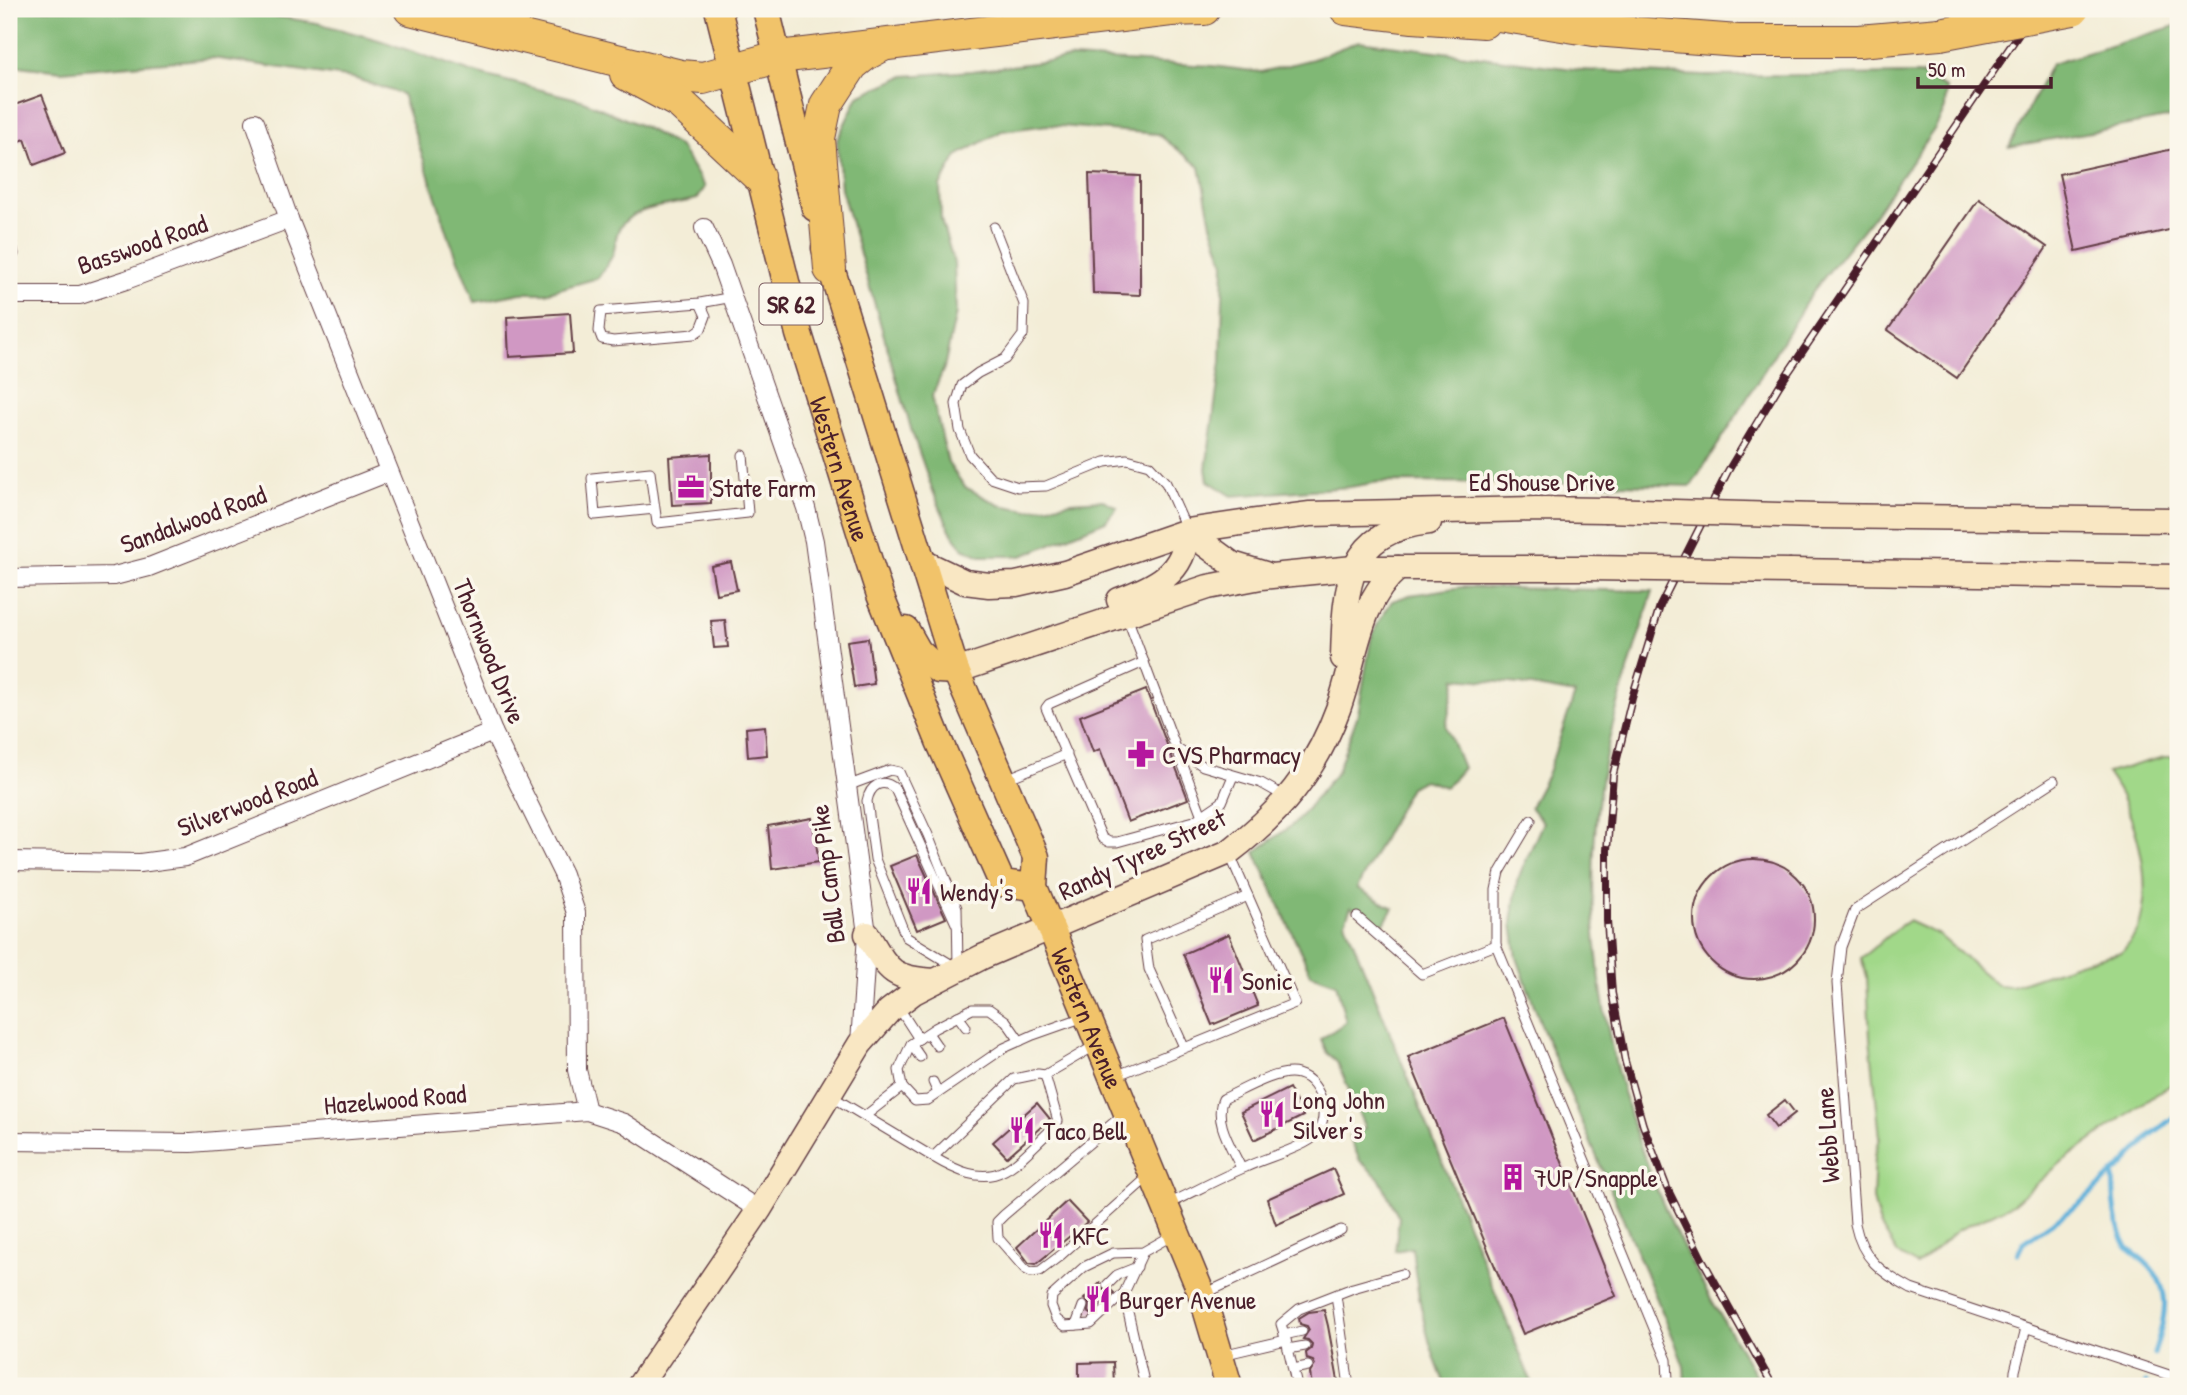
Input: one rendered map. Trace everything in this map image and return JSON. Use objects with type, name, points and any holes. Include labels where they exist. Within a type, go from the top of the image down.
[{"type":"highway","points":[[410,9],[681,76],[703,78],[777,57],[1171,10],[1204,9]]},
{"type":"highway","points":[[1346,9],[1412,17],[1738,41],[1858,41],[1940,34],[2073,9]]},
{"type":"highway","points":[[1460,9],[1594,30]]},
{"type":"highway","points":[[830,269],[819,138],[826,105],[852,65],[887,42]]},
{"type":"highway","points":[[570,49],[639,79],[680,103],[758,176]]},
{"type":"main road","name":"Western Avenue","points":[[718,9],[799,334],[880,595],[939,741],[1002,883],[1034,887]]},
{"type":"main road","name":"Western Avenue","points":[[766,9],[830,269],[956,671],[1036,857],[1034,887],[1202,1295],[1229,1386]]},
{"type":"main road","points":[[880,595],[902,622],[918,651],[938,670],[956,671]]},
{"type":"street","name":"Thornwood Drive","points":[[255,122],[289,219],[493,732],[563,874],[576,913],[577,1070],[587,1111]]},
{"type":"street","name":"Basswood Road","points":[[9,295],[80,295],[289,219]]},
{"type":"street","name":"Ball Camp Pike","points":[[639,1386],[759,1210],[860,1044],[867,934],[814,541],[806,508],[733,297],[704,228]]},
{"type":"street","name":"Sandalwood Road","points":[[9,578],[114,576],[149,567],[389,472]]},
{"type":"street","name":"Ed Shouse Drive","points":[[921,561],[965,582],[1016,584],[1065,573],[1187,531],[1310,514],[1536,509],[1817,516],[2177,519]]},
{"type":"street","points":[[1354,568],[1369,547],[1385,533],[1427,523],[1497,521],[1536,509]]},
{"type":"street","points":[[1187,531],[1232,564],[1272,576]]},
{"type":"street","points":[[1028,647],[1065,622],[1161,582],[1187,544],[1187,531]]},
{"type":"street","points":[[956,671],[1208,587],[1272,576],[1354,568],[1589,568],[2178,577]]},
{"type":"street","name":"Randy Tyree Street","points":[[1343,690],[1348,585],[1354,568]]},
{"type":"street","name":"Randy Tyree Street","points":[[860,1044],[897,1005],[935,981],[982,957],[1229,852],[1258,830],[1289,799],[1319,754],[1339,707],[1363,621],[1385,579],[1398,568]]},
{"type":"street","points":[[2135,576],[2178,570]]},
{"type":"street","name":"Silverwood Road","points":[[9,861],[139,863],[185,857],[493,732]]},
{"type":"street","points":[[867,934],[885,965],[896,975],[912,980],[935,981]]},
{"type":"street","name":"Hazelwood Road","points":[[9,1141],[191,1143],[587,1111],[624,1123],[759,1210]]},
{"type":"lane","points":[[993,227],[1024,304],[1023,335],[1005,359],[962,385],[956,404],[970,456],[991,478],[1018,487],[1046,486],[1105,462],[1127,459],[1149,465],[1167,483],[1187,531]]},
{"type":"lane","points":[[9,231],[11,257]]},
{"type":"lane","points":[[700,303],[706,316],[701,329],[694,334],[613,341],[602,339],[598,331],[601,311],[700,303],[733,297]]},
{"type":"lane","points":[[655,509],[595,515],[592,478],[650,472],[657,523],[748,513],[743,454]]},
{"type":"lane","points":[[1126,614],[1202,816]]},
{"type":"lane","points":[[1144,662],[1049,704],[1046,708],[1102,838],[1117,842],[1194,821],[1222,802],[1233,776]]},
{"type":"lane","points":[[1176,748],[1203,766],[1261,783],[1289,799]]},
{"type":"lane","points":[[1003,780],[1067,754]]},
{"type":"lane","points":[[846,786],[890,770],[899,772],[957,908],[958,969]]},
{"type":"lane","name":"Webb Lane","points":[[2054,781],[1855,910],[1841,947],[1837,983],[1858,1242],[1891,1279],[1911,1289],[2178,1378]]},
{"type":"lane","points":[[958,928],[895,789],[889,783],[875,785],[869,792],[867,801],[875,859],[906,937],[958,969]]},
{"type":"lane","points":[[1531,820],[1500,872],[1496,890],[1496,945],[1667,1360],[1668,1380],[1665,1386]]},
{"type":"lane","points":[[1112,1077],[1295,1003],[1229,852]]},
{"type":"lane","points":[[1184,1047],[1149,969],[1145,940],[1248,896]]},
{"type":"lane","points":[[1357,917],[1422,974],[1496,945]]},
{"type":"lane","points":[[897,1005],[920,1057]]},
{"type":"lane","points":[[1020,1041],[1006,1021],[989,1009],[972,1009],[915,1042],[899,1070],[902,1087],[915,1101],[928,1100],[988,1059],[1020,1041],[1086,1016]]},
{"type":"lane","points":[[958,1016],[966,1027]]},
{"type":"lane","points":[[928,1033],[937,1046]]},
{"type":"lane","points":[[933,1157],[1014,1079],[1038,1073],[1045,1075],[1098,1044]]},
{"type":"lane","points":[[982,1050],[988,1059]]},
{"type":"lane","points":[[953,1069],[959,1079]]},
{"type":"lane","points":[[1166,1205],[1241,1168],[1310,1140],[1321,1130],[1324,1113],[1317,1088],[1299,1074],[1279,1074],[1223,1099],[1218,1108],[1222,1124],[1241,1168]]},
{"type":"lane","points":[[829,1094],[955,1170],[975,1177],[993,1176],[1012,1166],[1058,1121],[1045,1075]]},
{"type":"lane","points":[[933,1083],[939,1093]]},
{"type":"lane","points":[[865,1116],[902,1087]]},
{"type":"lane","points":[[1126,1112],[1004,1215],[997,1222],[998,1238],[1026,1269],[1031,1272],[1040,1271],[1153,1173]]},
{"type":"lane","points":[[1202,1295],[1341,1230]]},
{"type":"lane","points":[[1143,1252],[1124,1293],[1091,1324],[1065,1326],[1056,1319],[1051,1306],[1052,1296],[1084,1267],[1112,1253],[1143,1252],[1177,1233]]},
{"type":"lane","points":[[1107,1285],[1117,1275],[1137,1268]]},
{"type":"lane","points":[[1297,1386],[1281,1324],[1299,1309],[1402,1274]]},
{"type":"lane","points":[[1336,1295],[1345,1361],[1345,1383]]},
{"type":"lane","points":[[1076,1325],[1083,1307]]},
{"type":"lane","points":[[1128,1312],[1145,1386]]},
{"type":"lane","points":[[1328,1326],[1340,1323]]},
{"type":"lane","points":[[2014,1386],[2026,1328]]},
{"type":"lane","points":[[1221,1355],[1286,1341],[1302,1331]]},
{"type":"lane","points":[[1286,1341],[1305,1346]]},
{"type":"lane","points":[[1331,1344],[1343,1342]]},
{"type":"lane","points":[[1334,1363],[1345,1361]]},
{"type":"lane","points":[[1293,1369],[1308,1366]]},
{"type":"green space","points":[[9,9],[230,9],[317,23],[379,40],[471,72],[581,100],[642,126],[680,147],[705,187],[697,199],[645,210],[627,220],[618,230],[612,257],[598,278],[545,293],[521,293],[475,302],[450,240],[402,94],[353,78],[212,58],[62,71],[9,65]]},
{"type":"green space","points":[[2178,25],[2178,116],[2009,147],[2051,64]]},
{"type":"green space","points":[[1359,41],[1581,70],[1703,76],[1920,74],[1946,88],[1945,109],[1935,128],[1872,218],[1813,291],[1691,486],[1379,482],[1350,487],[1232,496],[1208,481],[1206,469],[1221,362],[1224,263],[1211,224],[1200,167],[1158,134],[1048,125],[1002,131],[957,156],[940,186],[941,220],[954,263],[956,313],[944,368],[932,396],[948,463],[965,487],[999,505],[1028,510],[1071,502],[1103,500],[1117,507],[1106,521],[1022,556],[980,556],[963,548],[950,530],[912,432],[841,189],[837,140],[858,96],[904,76],[972,71],[1072,58],[1212,66],[1261,72],[1313,59]]},
{"type":"green space","points":[[1462,587],[1653,591],[1615,718],[1599,796],[1593,896],[1602,996],[1624,1095],[1657,1190],[1719,1314],[1762,1386],[1685,1386],[1684,1367],[1675,1342],[1543,1030],[1517,958],[1512,924],[1517,881],[1543,822],[1530,807],[1547,775],[1575,694],[1520,684],[1456,678],[1446,726],[1463,768],[1446,787],[1424,780],[1410,787],[1357,888],[1393,908],[1381,929],[1351,907],[1345,922],[1533,1386],[1446,1386],[1423,1319],[1412,1248],[1395,1251],[1399,1217],[1379,1178],[1360,1161],[1349,1136],[1365,1128],[1337,1061],[1327,1053],[1321,1039],[1346,1022],[1336,983],[1311,974],[1255,852],[1296,822],[1337,772],[1358,714],[1371,639],[1392,601],[1410,595]]},
{"type":"green space","points":[[2164,757],[2178,757],[2178,1080],[2063,1161],[2013,1204],[1958,1230],[1917,1265],[1898,1254],[1880,1225],[1873,1200],[1875,1156],[1880,1138],[1867,976],[1861,958],[1908,921],[1939,935],[1997,985],[2012,986],[2079,963],[2122,952],[2138,929],[2143,910],[2143,869],[2134,827],[2107,773]]},
{"type":"building","points":[[42,95],[65,153],[34,165],[25,139],[9,145],[9,107]]},
{"type":"building","points":[[2178,148],[2178,228],[2076,251],[2059,174]]},
{"type":"building","points":[[1089,174],[1140,176],[1140,295],[1093,293]]},
{"type":"building","points":[[1979,199],[2047,247],[1957,378],[1888,330]]},
{"type":"building","points":[[570,313],[573,353],[509,357],[507,317]]},
{"type":"building","name":"State Farm","points":[[711,454],[711,503],[672,505],[669,457]]},
{"type":"building","points":[[731,562],[737,590],[716,594],[711,566]]},
{"type":"building","points":[[725,620],[728,647],[714,648],[711,621]]},
{"type":"building","points":[[868,638],[874,684],[854,687],[847,641]]},
{"type":"building","points":[[1146,690],[1188,799],[1128,822],[1100,749],[1093,752],[1080,716]]},
{"type":"building","points":[[765,726],[767,755],[748,757],[746,728]]},
{"type":"building","points":[[812,818],[819,862],[772,869],[768,826]]},
{"type":"building","name":"Wendy's","points":[[917,855],[946,918],[917,930],[890,866]]},
{"type":"building","points":[[1754,859],[1777,864],[1796,877],[1809,896],[1814,919],[1809,942],[1796,961],[1777,974],[1754,979],[1731,974],[1712,961],[1699,942],[1694,919],[1699,896],[1712,877],[1731,864]]},
{"type":"building","name":"Sonic","points":[[1229,934],[1258,1006],[1212,1025],[1183,954]]},
{"type":"building","name":"7UP/Snapple","points":[[1504,1018],[1616,1296],[1523,1334],[1408,1057]]},
{"type":"building","name":"Long John Silver's","points":[[1289,1088],[1303,1116],[1254,1140],[1241,1112]]},
{"type":"building","points":[[1785,1100],[1795,1113],[1776,1128],[1766,1115]]},
{"type":"building","name":"Taco Bell","points":[[1037,1103],[1050,1119],[1007,1157],[993,1142]]},
{"type":"building","points":[[1333,1169],[1344,1194],[1276,1225],[1267,1199]]},
{"type":"building","name":"KFC","points":[[1067,1201],[1087,1222],[1036,1264],[1029,1263],[1017,1247]]},
{"type":"building","name":"Burger Avenue","points":[[1100,1283],[1103,1290],[1111,1290],[1114,1293],[1091,1314],[1088,1312],[1089,1302],[1084,1299]]},
{"type":"building","points":[[1324,1310],[1339,1386],[1312,1386],[1310,1373],[1315,1365],[1307,1359],[1306,1353],[1312,1344],[1303,1339],[1309,1330],[1307,1326],[1300,1324],[1299,1318],[1309,1312]]},
{"type":"building","points":[[1113,1362],[1114,1386],[1079,1386],[1079,1363]]},
{"type":"waterway","points":[[2018,1253],[2023,1243],[2079,1204],[2123,1165],[2151,1135],[2178,1114]]},
{"type":"waterway","points":[[2113,1173],[2119,1229],[2129,1249],[2153,1271],[2164,1293],[2164,1317],[2154,1354]]},
{"type":"railway","points":[[1773,1386],[1702,1259],[1667,1188],[1643,1125],[1625,1061],[1612,993],[1607,921],[1607,850],[1613,775],[1632,698],[1660,606],[1728,471],[1779,386],[2036,9]]},
{"type":"place","name":"State Farm","points":[[691,487]]},
{"type":"place","name":"CVS Pharmacy","points":[[1141,754]]},
{"type":"place","name":"Wendy's","points":[[919,891]]},
{"type":"place","name":"Sonic","points":[[1221,980]]},
{"type":"place","name":"Long John Silver's","points":[[1272,1114]]},
{"type":"place","name":"Taco Bell","points":[[1022,1130]]},
{"type":"place","name":"7UP/Snapple","points":[[1513,1177]]},
{"type":"place","name":"KFC","points":[[1051,1235]]},
{"type":"place","name":"Burger Avenue","points":[[1098,1299]]}]
